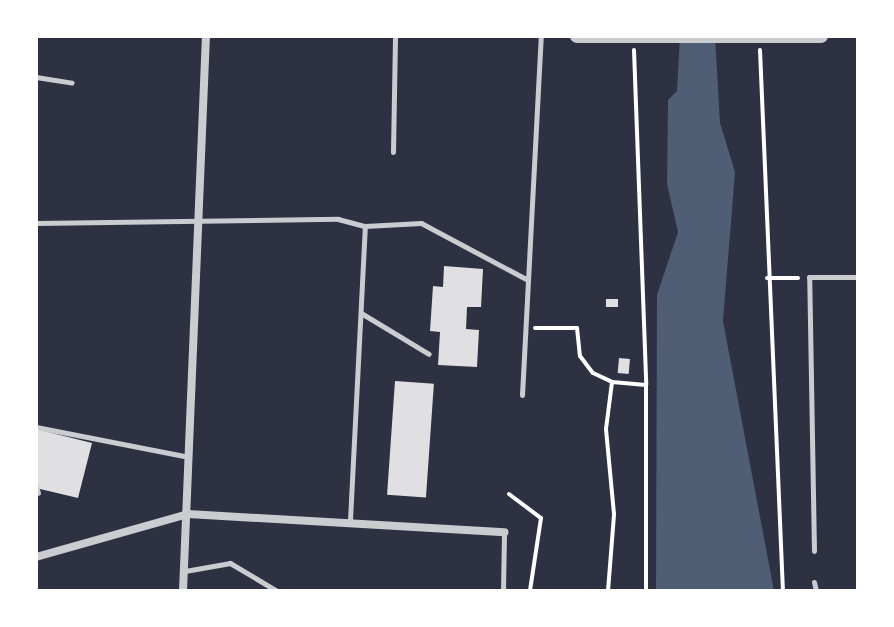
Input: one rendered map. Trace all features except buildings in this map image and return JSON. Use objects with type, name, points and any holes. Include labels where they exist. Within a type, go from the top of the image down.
[{"type":"street","points":[[183,591],[206,36]]},
{"type":"street","points":[[577,36],[633,39],[821,36]]},
{"type":"street","points":[[36,557],[188,514],[350,520],[504,532]]},
{"type":"lane","points":[[393,152],[395,36]]},
{"type":"lane","points":[[522,395],[541,36]]},
{"type":"lane","points":[[36,77],[72,83]]},
{"type":"lane","points":[[36,223],[200,219],[338,219],[365,226],[421,223],[526,279]]},
{"type":"lane","points":[[350,520],[365,226]]},
{"type":"lane","points":[[814,551],[809,277],[858,277]]},
{"type":"lane","points":[[361,313],[429,354]]},
{"type":"lane","points":[[36,427],[190,457]]},
{"type":"lane","points":[[36,485],[38,493]]},
{"type":"lane","points":[[503,591],[504,532]]},
{"type":"lane","points":[[185,571],[230,563],[277,591]]},
{"type":"lane","points":[[814,582],[816,591]]},
{"type":"path","points":[[633,39],[646,385],[646,591]]},
{"type":"path","points":[[760,48],[767,278],[783,591]]},
{"type":"path","points":[[767,278],[809,277]]},
{"type":"path","points":[[524,327],[577,328],[580,356],[593,373],[612,382],[646,385]]},
{"type":"path","points":[[608,591],[614,514],[606,429],[612,382]]},
{"type":"path","points":[[509,494],[541,518],[530,591]]},
{"type":"water","points":[[680,36],[715,36],[720,123],[735,172],[723,321],[774,591],[656,591],[657,295],[678,232],[667,184],[668,100],[677,91]]}]
